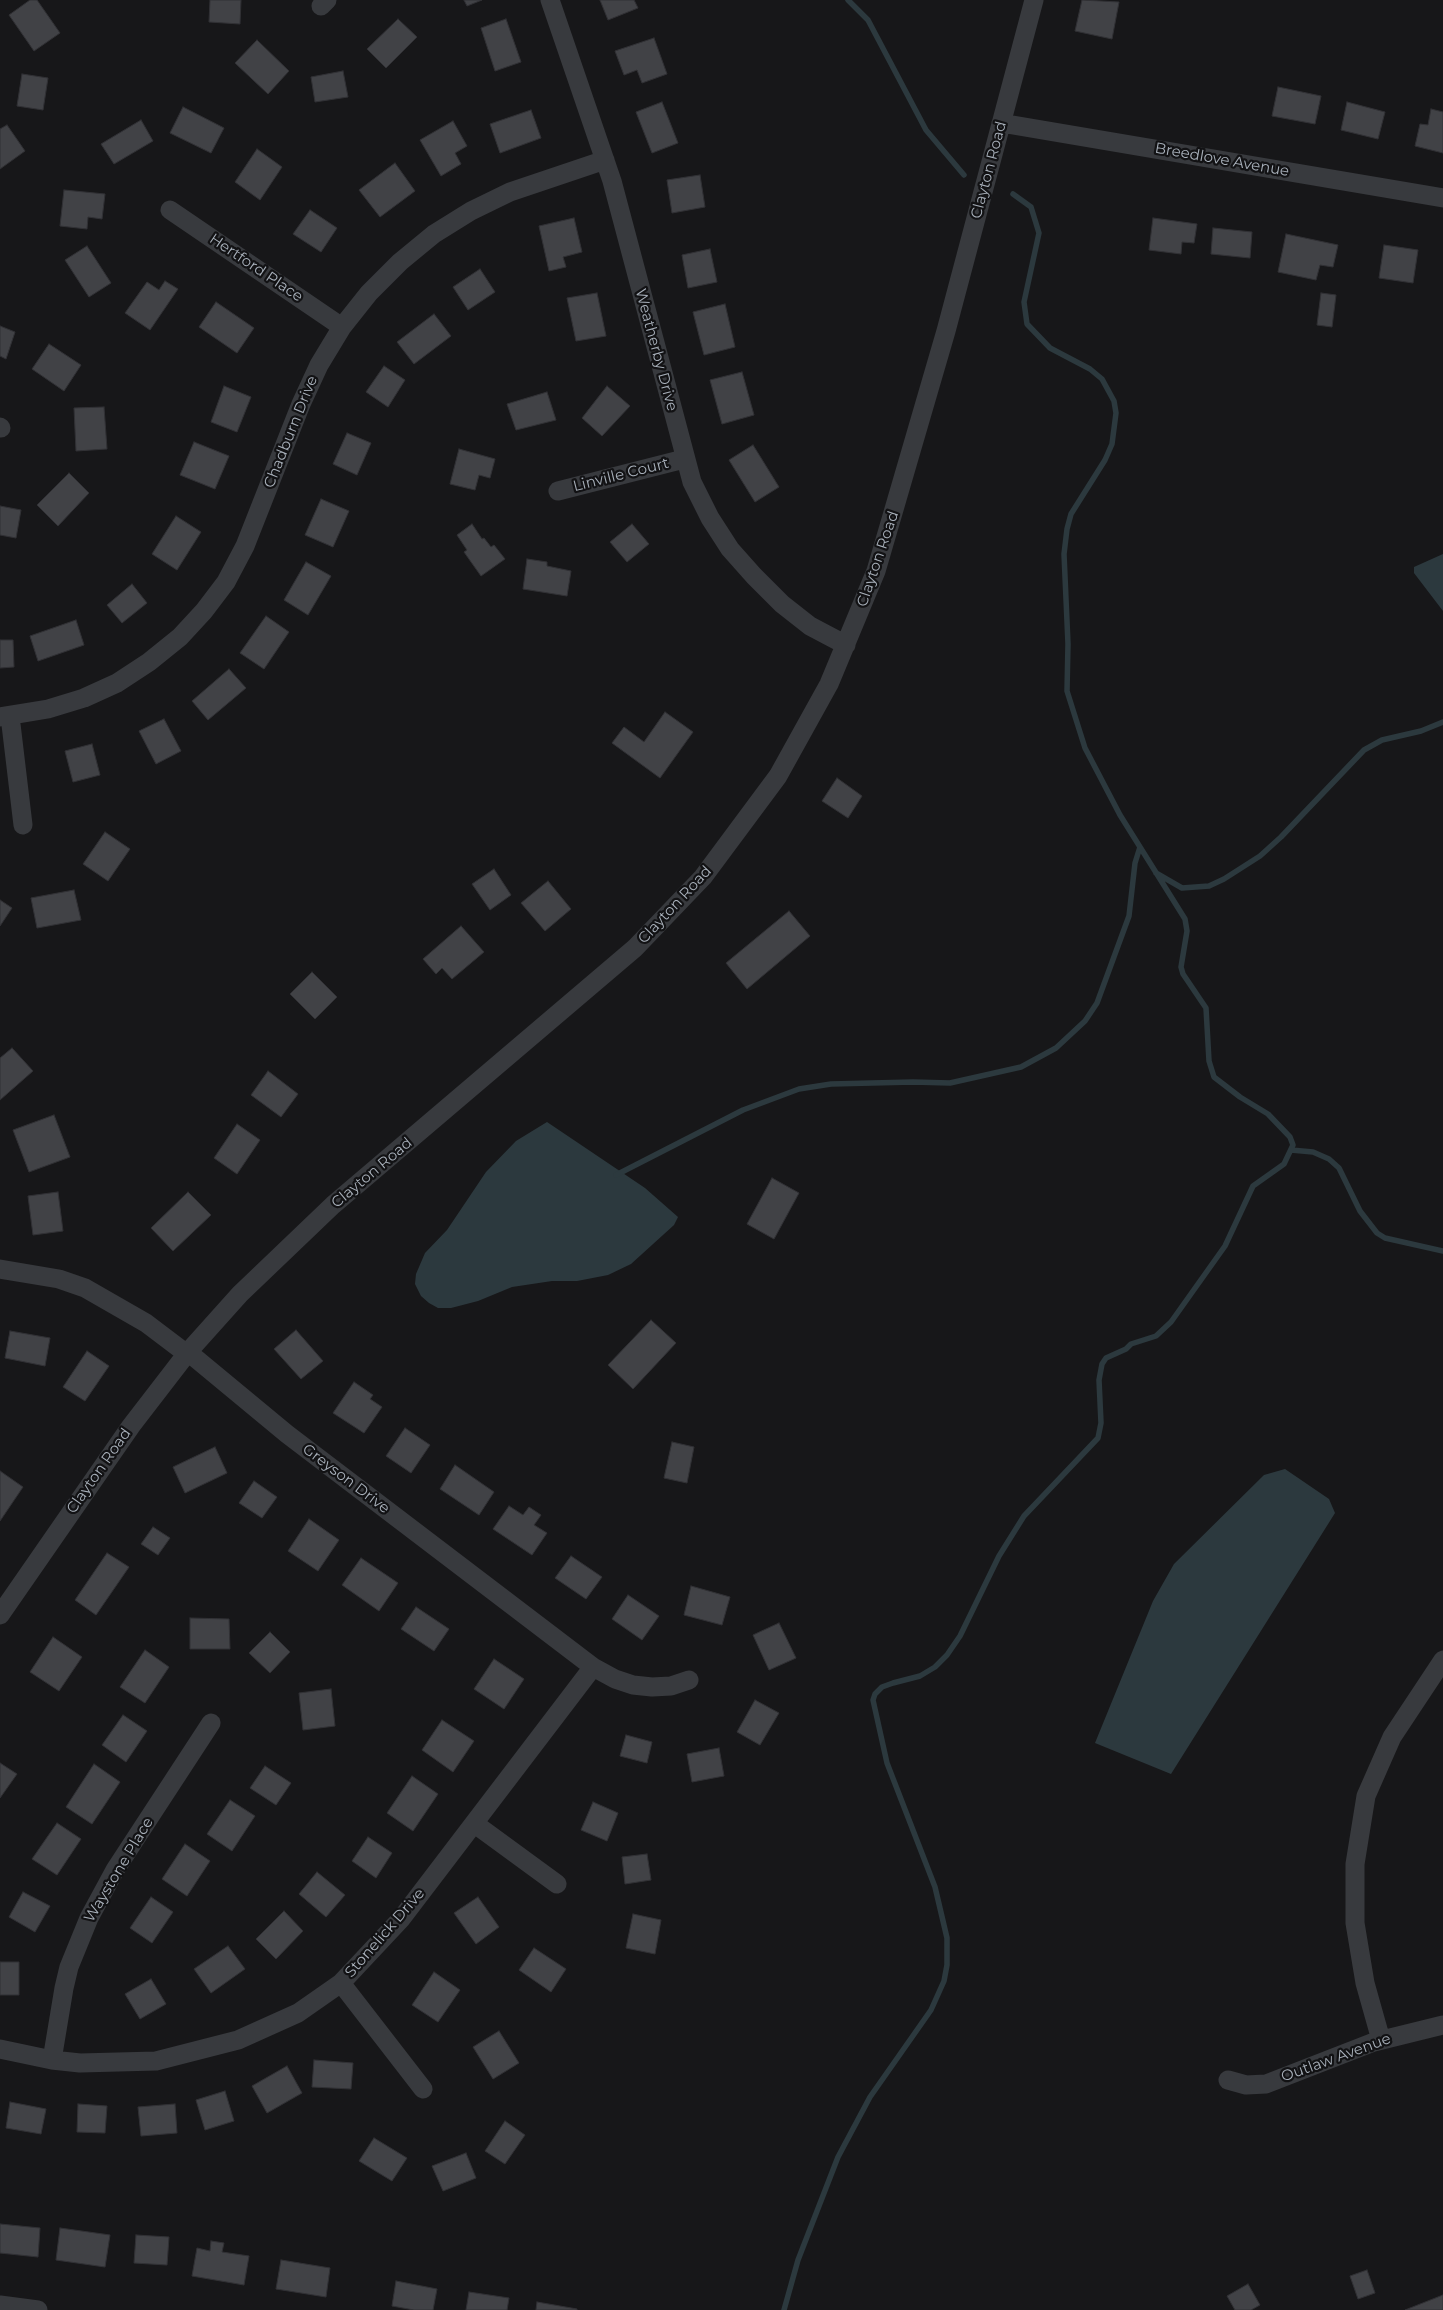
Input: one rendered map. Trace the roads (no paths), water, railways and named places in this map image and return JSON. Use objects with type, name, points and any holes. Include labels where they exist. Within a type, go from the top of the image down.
[{"type":"street","name":"Weatherby Drive","points":[[550,0],[605,160],[684,459],[692,482],[710,518],[730,549],[754,576],[782,604],[810,626],[846,644]]},
{"type":"street","name":"Clayton Road","points":[[0,1616],[83,1492],[188,1352],[240,1294],[296,1238],[606,975],[703,877],[778,776],[808,724],[846,644],[889,532],[946,331],[1034,0]]},
{"type":"street","name":"Breedlove Avenue","points":[[1001,123],[1443,198]]},
{"type":"street","name":"Chadburn Drive","points":[[5,717],[66,704],[116,682],[149,662],[180,637],[204,611],[226,582],[245,546],[301,404],[320,365],[342,327],[369,293],[400,262],[471,211],[510,192],[605,160]]},
{"type":"street","name":"Hertford Place","points":[[170,210],[342,327]]},
{"type":"street","name":"Linville Court","points":[[558,491],[684,459]]},
{"type":"street","points":[[5,717],[23,825]]},
{"type":"street","name":"Greyson Drive","points":[[0,1270],[59,1279],[85,1288],[146,1323],[183,1351],[188,1352],[287,1434],[593,1667],[614,1679],[633,1685],[671,1686],[689,1680]]},
{"type":"street","points":[[1381,2040],[1365,1983],[1355,1923],[1355,1864],[1366,1796],[1392,1737],[1443,1660]]},
{"type":"street","name":"Stonelick Drive","points":[[0,2049],[52,2060],[89,2063],[156,2061],[207,2050],[258,2032],[298,2013],[341,1983],[401,1919],[593,1667]]},
{"type":"street","name":"Waystone Place","points":[[52,2060],[68,1974],[89,1918],[115,1870],[211,1723]]},
{"type":"street","points":[[475,1824],[557,1884]]},
{"type":"street","points":[[341,1983],[423,2089]]},
{"type":"street","name":"Outlaw Avenue","points":[[1228,2080],[1246,2084],[1266,2084],[1381,2040],[1443,2025]]},
{"type":"street","points":[[0,2305],[38,2310]]},
{"type":"waterway","points":[[848,0],[868,20],[926,130],[964,175]]},
{"type":"waterway","points":[[784,2310],[798,2260],[838,2157],[870,2097],[931,2010],[944,1981],[947,1965],[947,1938],[935,1887],[887,1763],[873,1700],[875,1694],[882,1687],[920,1676],[935,1667],[947,1655],[960,1636],[999,1556],[1024,1516],[1098,1438],[1101,1423],[1099,1380],[1102,1364],[1106,1358],[1126,1349],[1131,1344],[1156,1336],[1171,1322],[1225,1246],[1253,1186],[1284,1164],[1293,1145],[1290,1137],[1268,1114],[1240,1097],[1214,1077],[1209,1061],[1206,1008],[1183,974],[1181,967],[1187,931],[1185,919],[1120,815],[1085,748],[1067,691],[1068,644],[1064,554],[1067,529],[1071,514],[1105,460],[1112,444],[1116,413],[1114,401],[1102,379],[1090,369],[1050,348],[1027,324],[1024,302],[1039,233],[1031,207],[1013,194]]},
{"type":"waterway","points":[[1156,873],[1182,888],[1209,886],[1224,879],[1260,856],[1281,837],[1364,750],[1382,740],[1421,731],[1443,722]]},
{"type":"waterway","points":[[616,1175],[743,1110],[799,1089],[831,1084],[950,1083],[1021,1067],[1056,1048],[1085,1021],[1097,1003],[1129,916],[1135,863],[1140,847]]},
{"type":"waterway","points":[[1291,1150],[1313,1152],[1329,1159],[1339,1168],[1360,1211],[1377,1233],[1385,1238],[1443,1251]]}]
